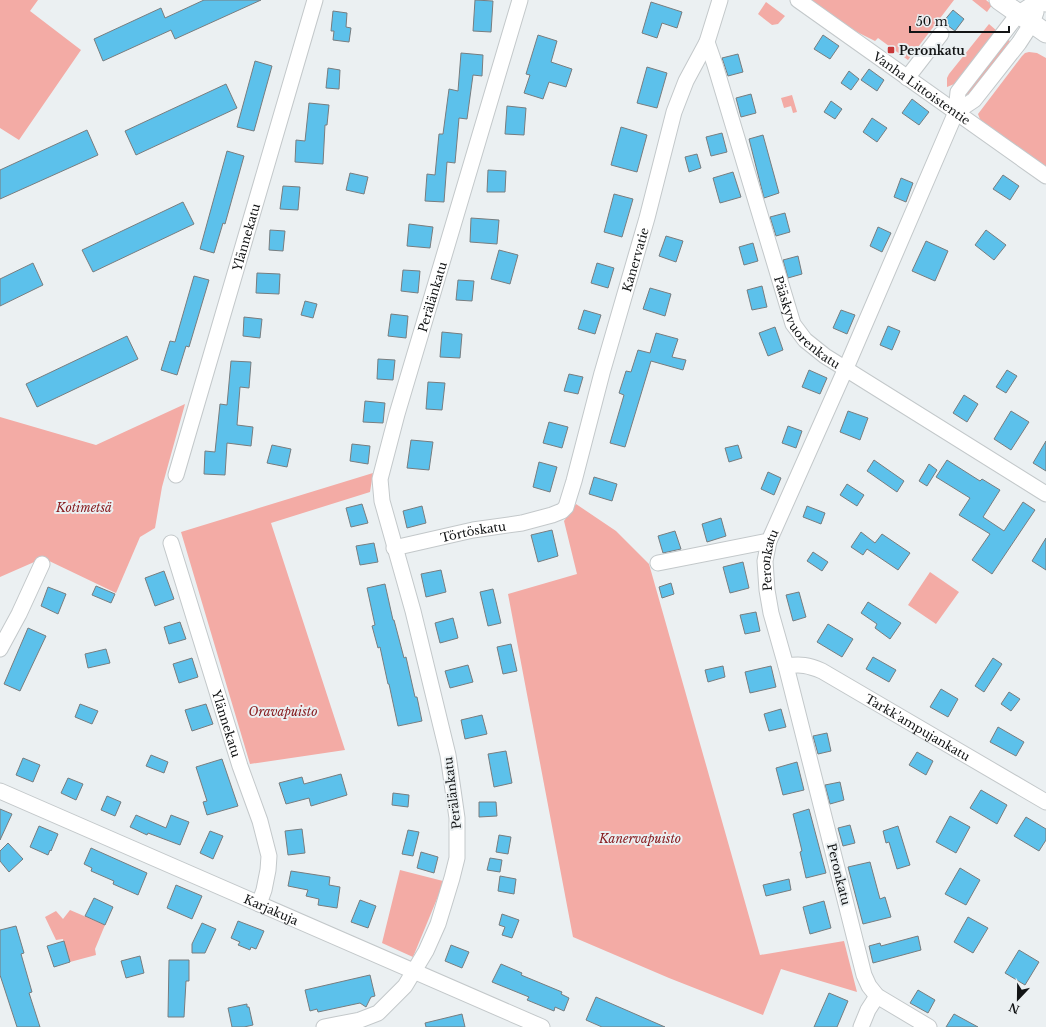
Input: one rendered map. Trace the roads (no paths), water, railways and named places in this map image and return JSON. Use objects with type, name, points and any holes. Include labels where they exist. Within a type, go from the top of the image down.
[{"type":"main road","points":[[999,0],[1032,23]]},
{"type":"main road","points":[[1041,0],[1046,2]]},
{"type":"street","name":"Ylännekatu","points":[[176,474],[315,0]]},
{"type":"street","name":"Perälänkatu","points":[[379,1020],[405,986],[426,951],[438,924],[457,858],[457,818],[448,755],[408,595],[382,501],[380,479],[397,414],[520,0]]},
{"type":"street","name":"Kanervatie","points":[[552,515],[562,511],[566,506],[602,373],[647,218],[674,112],[686,81],[707,42],[720,0]]},
{"type":"street","name":"Vanha Littoistentie","points":[[798,0],[1046,176]]},
{"type":"street","name":"Peronkatu","points":[[877,996],[869,986],[864,975],[786,666],[771,613],[767,590],[765,561],[769,541],[846,368],[956,112],[958,92],[1032,23],[1041,0]]},
{"type":"street","points":[[907,78],[941,34]]},
{"type":"street","name":"Pääskyvuorenkatu","points":[[707,42],[793,324],[805,340],[825,356],[1046,494]]},
{"type":"street","name":"Törtöskatu","points":[[394,548],[473,530],[522,523],[552,515]]},
{"type":"street","points":[[658,563],[769,541]]},
{"type":"street","name":"Ylännekatu","points":[[171,543],[237,759],[260,821],[269,856],[264,890],[259,904]]},
{"type":"street","points":[[0,650],[19,614],[42,564]]},
{"type":"street","name":"Tarkk'ampujankatu","points":[[786,666],[800,664],[811,666],[822,671],[1046,802]]},
{"type":"street","name":"Karjakuja","points":[[0,790],[542,1027]]},
{"type":"street","points":[[861,1027],[868,1010],[877,996],[929,1027]]},
{"type":"street","points":[[324,1027],[360,1020],[379,1020]]},
{"type":"place","name":"Peronkatu","points":[[891,50]]},
{"type":"park label","name":"Kotimetsä","points":[[84,507]]},
{"type":"park label","name":"Oravapuisto","points":[[283,711]]},
{"type":"park label","name":"Kanervapuisto","points":[[640,838]]}]
